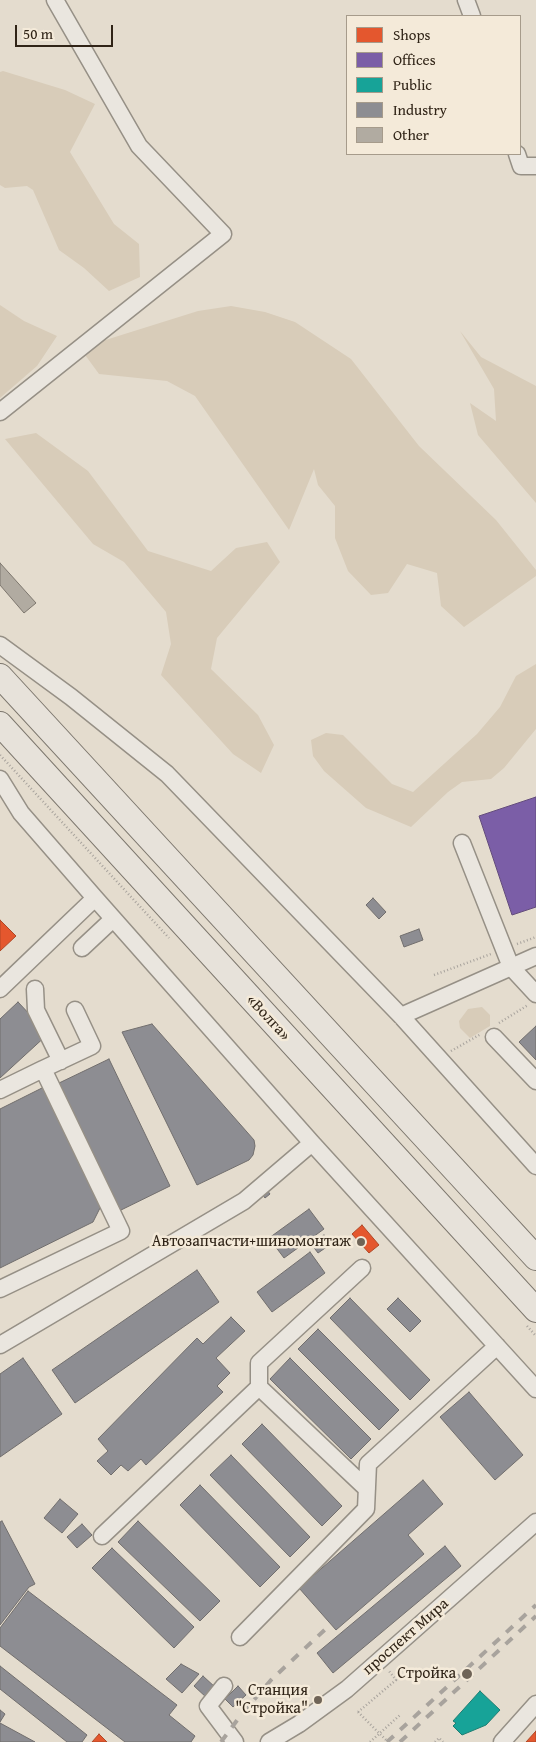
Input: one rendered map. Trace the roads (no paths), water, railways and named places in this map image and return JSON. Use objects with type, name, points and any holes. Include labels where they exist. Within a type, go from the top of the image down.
[{"type":"highway","points":[[0,676],[536,1258]]},
{"type":"highway","name":"«Волга»","points":[[0,724],[536,1310]]},
{"type":"street","points":[[0,412],[223,234],[139,146],[55,0]]},
{"type":"street","points":[[466,0],[472,15]]},
{"type":"street","points":[[517,155],[521,166],[536,166]]},
{"type":"street","points":[[0,645],[72,697],[167,774],[401,1016],[536,1166]]},
{"type":"street","points":[[0,779],[21,813],[113,919],[312,1143],[536,1389]]},
{"type":"street","points":[[0,802],[21,813]]},
{"type":"street","points":[[462,843],[511,967],[536,994]]},
{"type":"street","points":[[0,989],[95,898]]},
{"type":"street","points":[[82,948],[113,919]]},
{"type":"street","points":[[401,1016],[536,956]]},
{"type":"street","points":[[35,989],[36,1010],[61,1061]]},
{"type":"street","points":[[0,1090],[92,1046],[74,1010]]},
{"type":"street","points":[[494,1037],[536,1082]]},
{"type":"street","points":[[0,1289],[121,1230],[43,1069]]},
{"type":"street","points":[[0,1345],[244,1202],[312,1143]]},
{"type":"street","points":[[102,1536],[259,1387],[259,1363],[362,1268]]},
{"type":"street","points":[[240,1637],[366,1509],[368,1464],[497,1346]]},
{"type":"street","points":[[259,1387],[367,1489]]},
{"type":"street","name":"проспект Мира","points":[[269,1742],[299,1724],[347,1689],[536,1522]]},
{"type":"street","points":[[224,1686],[208,1706],[235,1742]]},
{"type":"street","points":[[502,1742],[536,1704]]},
{"type":"railway","points":[[387,1742],[536,1605]]},
{"type":"railway","points":[[400,1742],[536,1616]]},
{"type":"railway","points":[[221,1742],[271,1680],[331,1624]]},
{"type":"place","name":"Автозапчасти+шиномонтаж","points":[[361,1242]]},
{"type":"place","name":"Стройка","points":[[467,1674]]},
{"type":"place","name":"Станция \"Стройка\"","points":[[318,1700]]}]
